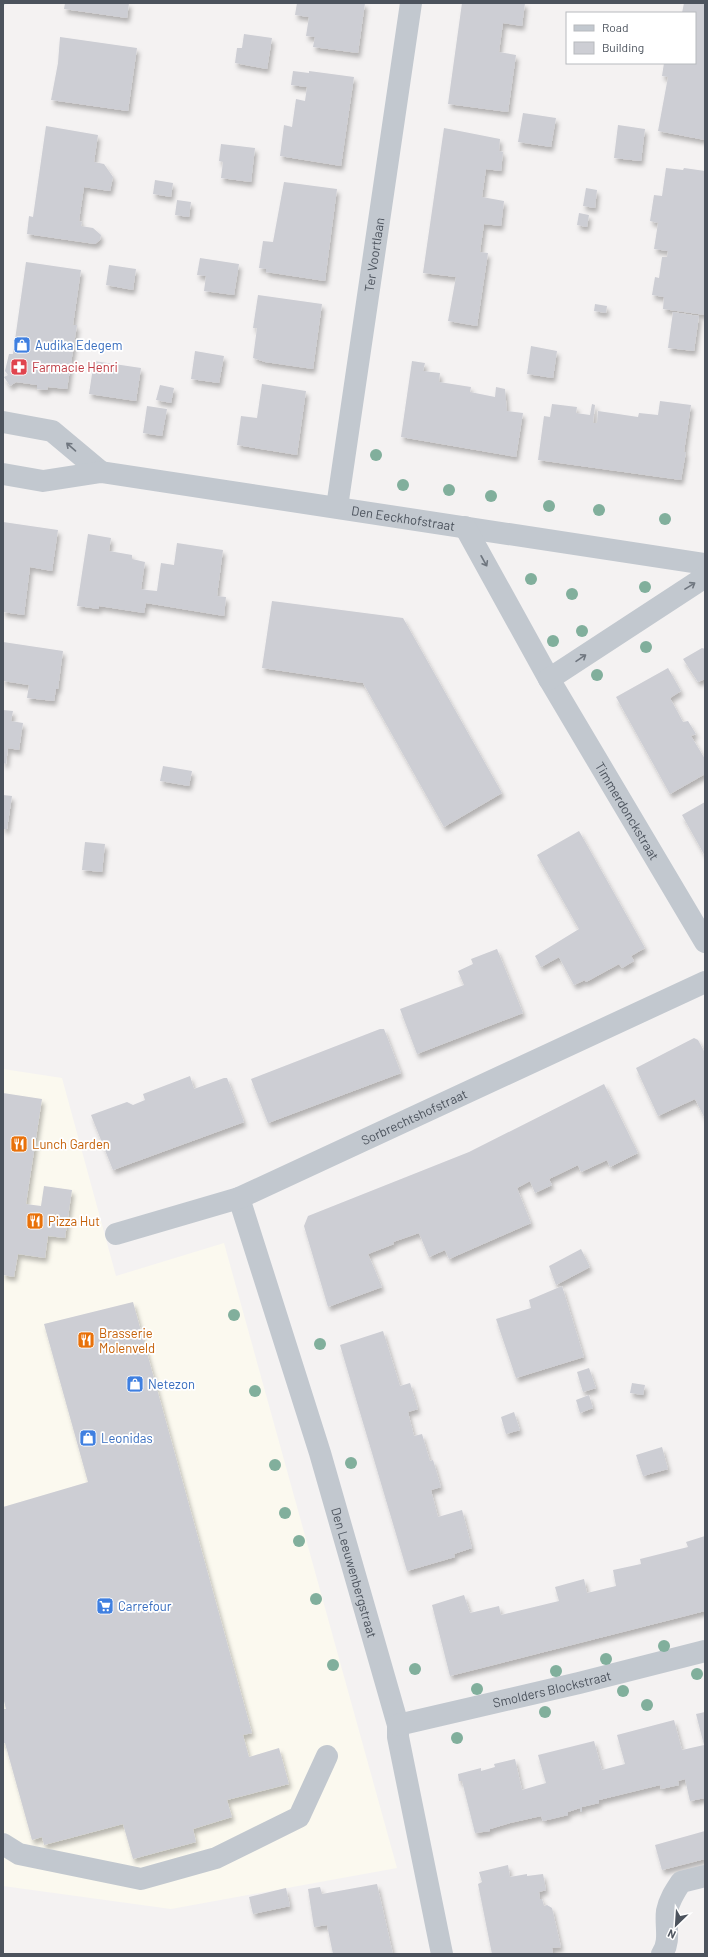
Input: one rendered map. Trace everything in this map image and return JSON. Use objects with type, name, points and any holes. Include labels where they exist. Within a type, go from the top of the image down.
[{"type":"street","name":"Ter Voortlaan","points":[[336,507],[411,3]]},
{"type":"street","points":[[3,422],[52,431],[101,472]]},
{"type":"street","name":"Den Eeckhofstraat","points":[[3,474],[43,481],[101,472],[705,564]]},
{"type":"street","name":"Timmerdonckstraat","points":[[465,527],[549,679],[705,942]]},
{"type":"street","points":[[549,679],[705,577]]},
{"type":"street","name":"Sorbrechtshofstraat","points":[[116,1234],[239,1198],[705,982]]},
{"type":"street","name":"Den Leeuwenbergstraat","points":[[239,1198],[320,1453],[398,1725],[398,1737],[442,1954]]},
{"type":"street","name":"Smolders Blockstraat","points":[[398,1725],[579,1683],[705,1651]]},
{"type":"street","points":[[3,1844],[19,1854],[141,1878],[216,1858],[299,1817],[327,1756]]},
{"type":"street","points":[[662,1954],[668,1941],[667,1910],[673,1895],[681,1882],[705,1876]]},
{"type":"shaded area","points":[[3,1069],[62,1078],[116,1276],[224,1243],[397,1868],[171,1909],[3,1886]]},
{"type":"building","points":[[65,3],[129,3],[127,18],[64,9]]},
{"type":"building","points":[[297,3],[365,3],[358,53],[313,47],[315,37],[306,36],[309,17],[295,15]]},
{"type":"building","points":[[462,3],[525,3],[522,26],[503,23],[499,52],[516,55],[508,112],[448,104]]},
{"type":"building","points":[[684,3],[705,3],[705,140],[658,131],[668,77],[662,76],[664,64],[696,64],[696,12],[682,12]]},
{"type":"building","points":[[244,34],[272,38],[267,69],[235,63],[237,48],[242,48]]},
{"type":"building","points":[[60,37],[137,48],[128,111],[51,100],[58,63]]},
{"type":"building","points":[[293,71],[309,73],[309,71],[354,77],[341,166],[280,156],[284,125],[292,127],[296,99],[305,101],[307,87],[291,85]]},
{"type":"building","points":[[523,113],[556,118],[551,147],[518,142]]},
{"type":"building","points":[[618,125],[645,129],[641,161],[614,158]]},
{"type":"building","points":[[46,126],[98,135],[94,162],[104,164],[113,177],[110,191],[84,187],[79,221],[82,222],[81,226],[93,228],[101,235],[100,240],[95,244],[27,234],[29,216],[33,217]]},
{"type":"building","points":[[444,128],[500,139],[499,151],[503,152],[501,171],[486,169],[482,197],[504,201],[501,226],[484,224],[480,252],[488,253],[477,326],[448,321],[456,277],[423,273]]},
{"type":"building","points":[[221,144],[255,148],[251,182],[221,178],[223,162],[219,161]]},
{"type":"building","points":[[666,168],[683,170],[684,168],[705,171],[705,315],[663,309],[664,297],[652,295],[655,277],[659,278],[662,257],[667,257],[668,251],[654,249],[658,223],[650,221],[654,195],[662,196]]},
{"type":"building","points":[[155,180],[173,183],[171,197],[153,194]]},
{"type":"building","points":[[284,182],[337,189],[325,281],[266,272],[266,269],[259,268],[263,241],[273,242]]},
{"type":"building","points":[[586,188],[597,190],[595,208],[583,206]]},
{"type":"building","points":[[177,200],[191,202],[189,217],[175,215]]},
{"type":"building","points":[[579,213],[589,215],[587,227],[577,225]]},
{"type":"building","points":[[200,258],[239,264],[234,295],[204,291],[206,276],[197,275]]},
{"type":"building","points":[[26,262],[81,270],[73,325],[77,325],[67,389],[48,387],[47,390],[37,389],[37,385],[16,382],[10,386],[4,377],[8,375],[5,371],[9,354],[13,354]]},
{"type":"building","points":[[109,265],[136,269],[133,290],[106,285]]},
{"type":"building","points":[[258,295],[322,304],[313,369],[265,362],[253,358],[257,328],[253,328]]},
{"type":"building","points":[[595,304],[607,306],[606,313],[594,311]]},
{"type":"building","points":[[673,312],[699,316],[694,351],[668,348]]},
{"type":"building","points":[[531,346],[557,351],[553,378],[527,374]]},
{"type":"building","points":[[195,351],[224,356],[219,383],[191,379]]},
{"type":"building","points":[[94,361],[141,368],[136,401],[89,394]]},
{"type":"building","points":[[412,361],[425,363],[423,371],[440,373],[439,382],[471,387],[470,392],[495,397],[496,387],[505,389],[507,411],[523,413],[516,457],[401,437]]},
{"type":"building","points":[[262,384],[306,391],[297,455],[237,445],[241,416],[257,418]]},
{"type":"building","points":[[160,385],[174,388],[171,403],[156,400]]},
{"type":"building","points":[[660,401],[691,405],[684,452],[686,452],[681,480],[538,460],[544,416],[550,417],[552,404],[577,407],[576,413],[590,415],[592,404],[595,405],[593,423],[597,423],[598,411],[638,417],[639,413],[658,415]]},
{"type":"building","points":[[147,406],[167,409],[162,436],[143,433]]},
{"type":"building","points":[[3,522],[58,530],[52,571],[30,567],[24,615],[3,612]]},
{"type":"building","points":[[88,534],[111,538],[109,551],[132,555],[132,559],[145,562],[141,589],[147,590],[157,591],[161,563],[174,565],[177,543],[223,550],[217,596],[226,597],[224,616],[146,603],[144,613],[99,606],[99,609],[77,606]]},
{"type":"building","points":[[272,601],[403,618],[502,793],[444,827],[363,683],[262,668]]},
{"type":"building","points":[[3,642],[63,651],[58,689],[56,689],[54,701],[27,698],[29,685],[3,681]]},
{"type":"building","points":[[702,648],[705,649],[705,679],[698,682],[683,659]]},
{"type":"building","points":[[668,668],[681,691],[670,698],[683,722],[688,721],[696,734],[691,736],[705,759],[705,774],[670,794],[616,697]]},
{"type":"building","points":[[3,710],[13,711],[11,721],[23,723],[19,750],[8,748],[6,764],[3,763]]},
{"type":"building","points":[[163,766],[192,771],[189,786],[160,781]]},
{"type":"building","points":[[3,795],[12,796],[7,829],[3,829]]},
{"type":"building","points":[[705,802],[705,856],[682,815]]},
{"type":"building","points":[[579,831],[645,948],[631,956],[634,961],[622,968],[619,964],[586,982],[585,980],[574,985],[559,957],[541,967],[535,956],[579,929],[537,855]]},
{"type":"building","points":[[85,842],[105,844],[102,872],[82,870]]},
{"type":"building","points":[[497,949],[523,1013],[417,1054],[400,1009],[464,985],[458,971],[473,964],[471,959]]},
{"type":"building","points":[[380,1029],[384,1029],[401,1073],[268,1123],[251,1079]]},
{"type":"building","points":[[694,1038],[698,1040],[705,1053],[705,1119],[695,1099],[658,1116],[636,1068]]},
{"type":"building","points":[[190,1076],[194,1089],[227,1078],[244,1122],[113,1170],[91,1115],[127,1102],[133,1105],[145,1100],[143,1094]]},
{"type":"building","points":[[604,1084],[638,1153],[610,1167],[607,1160],[581,1172],[578,1165],[549,1179],[552,1185],[535,1193],[530,1181],[517,1188],[531,1223],[449,1259],[445,1250],[429,1257],[419,1233],[393,1242],[394,1244],[368,1254],[382,1287],[328,1307],[304,1226],[308,1216],[469,1152]]},
{"type":"building","points":[[3,1093],[42,1099],[26,1204],[41,1206],[44,1186],[72,1190],[65,1238],[48,1236],[45,1258],[18,1254],[14,1277],[3,1275]]},
{"type":"building","points":[[581,1249],[590,1267],[556,1285],[549,1266]]},
{"type":"building","points":[[562,1286],[584,1357],[516,1378],[496,1319],[531,1308],[529,1300]]},
{"type":"building","name":"Carrefour","points":[[133,1302],[252,1733],[243,1735],[249,1757],[279,1748],[289,1784],[227,1800],[232,1817],[193,1829],[196,1842],[133,1859],[123,1824],[44,1845],[42,1837],[32,1840],[5,1743],[3,1744],[3,1709],[6,1709],[3,1697],[3,1507],[88,1482],[44,1324]]},
{"type":"building","points":[[383,1331],[400,1386],[410,1383],[418,1409],[408,1412],[414,1436],[422,1434],[430,1461],[433,1460],[441,1487],[431,1490],[438,1517],[462,1510],[472,1548],[454,1554],[455,1557],[407,1571],[340,1345]]},
{"type":"building","points":[[589,1368],[596,1388],[583,1392],[577,1372]]},
{"type":"building","points":[[632,1383],[645,1385],[643,1395],[630,1393]]},
{"type":"building","points":[[589,1395],[593,1408],[580,1413],[576,1400]]},
{"type":"building","points":[[514,1412],[520,1430],[506,1434],[501,1417]]},
{"type":"building","points":[[662,1447],[668,1469],[643,1476],[636,1455]]},
{"type":"building","points":[[705,1536],[705,1611],[450,1676],[432,1605],[464,1595],[470,1613],[499,1606],[501,1615],[559,1601],[555,1587],[584,1579],[587,1593],[616,1586],[613,1570],[641,1564],[640,1559],[688,1547],[686,1542]]},
{"type":"building","points":[[705,1712],[705,1798],[690,1801],[685,1779],[678,1781],[679,1785],[661,1789],[660,1785],[599,1800],[599,1803],[582,1807],[582,1812],[580,1808],[568,1812],[568,1815],[543,1821],[541,1816],[510,1823],[490,1829],[490,1831],[475,1833],[462,1781],[459,1781],[458,1774],[481,1768],[481,1771],[495,1767],[494,1764],[515,1759],[522,1790],[546,1783],[538,1755],[594,1741],[602,1770],[625,1764],[617,1735],[674,1720],[682,1750],[704,1745],[696,1714]]},
{"type":"building","points":[[705,1831],[705,1859],[662,1870],[655,1845]]},
{"type":"building","points":[[508,1865],[510,1877],[527,1874],[527,1876],[543,1874],[546,1890],[539,1892],[540,1899],[542,1899],[544,1906],[547,1905],[552,1908],[561,1947],[552,1948],[553,1954],[492,1954],[478,1884],[482,1882],[479,1872]]},
{"type":"building","points":[[377,1884],[393,1954],[333,1954],[327,1925],[314,1927],[308,1889],[320,1887],[322,1894]]},
{"type":"building","points":[[286,1888],[290,1906],[253,1914],[249,1897]]},
{"type":"place","name":"Audika Edegem","points":[[22,345]]},
{"type":"place","name":"Farmacie Henri","points":[[19,367]]},
{"type":"place","name":"Lunch Garden","points":[[19,1144]]},
{"type":"place","name":"Pizza Hut","points":[[35,1221]]},
{"type":"place","name":"Brasserie Molenveld","points":[[86,1340]]},
{"type":"place","name":"Netezon","points":[[135,1384]]},
{"type":"place","name":"Leonidas","points":[[88,1438]]},
{"type":"place","name":"Carrefour","points":[[105,1606]]}]
